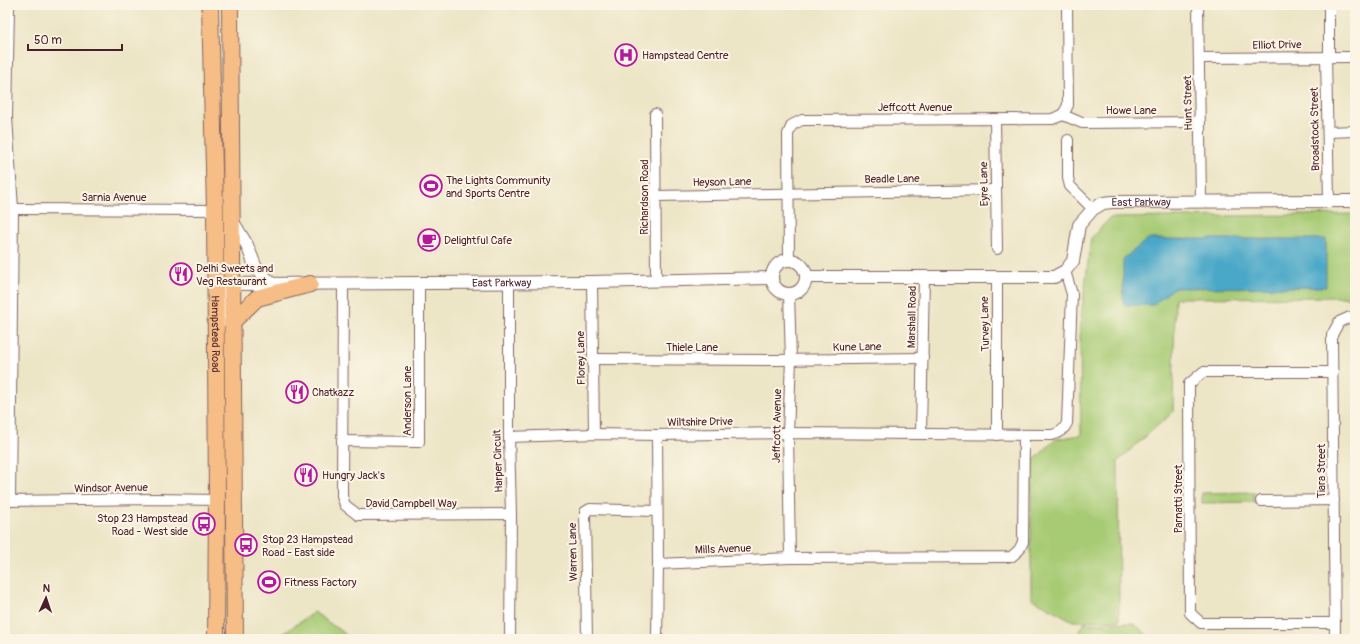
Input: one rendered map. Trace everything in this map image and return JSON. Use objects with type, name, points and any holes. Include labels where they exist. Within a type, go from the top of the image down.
[{"type":"highway","name":"Hampstead Road","points":[[210,5],[232,284],[236,639]]},
{"type":"highway","name":"Hampstead Road","points":[[216,639],[216,327],[226,212],[230,5]]},
{"type":"highway","points":[[232,322],[257,298],[310,284]]},
{"type":"street","points":[[8,501],[9,305],[13,209],[6,118],[9,5]]},
{"type":"street","points":[[1063,115],[1068,105],[1067,5]]},
{"type":"street","name":"Hunt Street","points":[[1198,5],[1201,201]]},
{"type":"street","name":"Broadstock Street","points":[[1328,201],[1329,5]]},
{"type":"street","name":"Elliot Drive","points":[[1199,58],[1355,57]]},
{"type":"street","name":"Richardson Road","points":[[655,114],[656,281]]},
{"type":"street","name":"Jeffcott Avenue","points":[[789,260],[788,134],[792,125],[802,120],[1052,119],[1063,115]]},
{"type":"street","name":"Howe Lane","points":[[1063,115],[1082,123],[1200,122]]},
{"type":"street","name":"Eyre Lane","points":[[996,119],[997,250]]},
{"type":"street","points":[[1328,132],[1355,132]]},
{"type":"street","points":[[1068,140],[1068,178],[1070,186],[1093,209]]},
{"type":"street","name":"Beadle Lane","points":[[789,193],[996,190]]},
{"type":"street","name":"Heyson Lane","points":[[656,196],[789,193]]},
{"type":"street","name":"East Parkway","points":[[1065,271],[1073,261],[1079,225],[1093,209],[1103,203],[1201,201],[1355,201]]},
{"type":"street","name":"Sarnia Avenue","points":[[13,209],[226,212]]},
{"type":"street","points":[[226,212],[247,245],[256,268],[272,284]]},
{"type":"street","points":[[789,260],[799,264],[805,272],[806,277],[803,287],[794,294],[784,294],[775,288],[772,278],[775,268],[784,261],[789,260]]},
{"type":"street","points":[[806,277],[1054,277],[1065,271]]},
{"type":"street","name":"Wiltshire Drive","points":[[509,437],[594,434],[657,435],[788,433],[1052,435],[1059,433],[1064,429],[1067,423],[1070,369],[1072,294],[1065,271]]},
{"type":"street","name":"Marshall Road","points":[[921,434],[924,277]]},
{"type":"street","name":"Turvey Lane","points":[[997,277],[997,435]]},
{"type":"street","name":"East Parkway","points":[[232,284],[509,283],[772,278]]},
{"type":"street","name":"Florey Lane","points":[[592,282],[594,434]]},
{"type":"street","name":"Anderson Lane","points":[[342,441],[419,442],[419,283]]},
{"type":"street","name":"Harper Circuit","points":[[509,283],[509,437],[511,514],[510,639]]},
{"type":"street","points":[[216,327],[225,314],[225,289],[232,284]]},
{"type":"street","name":"David Campbell Way","points":[[343,284],[342,496],[345,505],[358,515],[511,514]]},
{"type":"street","name":"Jeffcott Avenue","points":[[789,294],[790,360],[788,433],[790,558]]},
{"type":"street","name":"Tiara Street","points":[[1335,639],[1332,336],[1338,322],[1350,317],[1355,317]]},
{"type":"street","name":"Kune Lane","points":[[790,360],[923,358]]},
{"type":"street","name":"Thiele Lane","points":[[593,359],[790,360]]},
{"type":"street","name":"Parnatti Street","points":[[1333,372],[1203,372],[1189,384],[1190,613],[1201,623],[1335,623]]},
{"type":"street","points":[[657,435],[657,639]]},
{"type":"street","name":"Mills Avenue","points":[[658,564],[790,558],[1011,557],[1019,550],[1023,542],[1024,435]]},
{"type":"street","name":"Windsor Avenue","points":[[8,501],[155,499],[217,500]]},
{"type":"street","points":[[1261,501],[1334,500]]},
{"type":"street","name":"Warren Lane","points":[[587,639],[585,512],[590,509],[656,511]]},
{"type":"green space","points":[[5,118],[12,305],[5,305]]},
{"type":"green space","points":[[1355,214],[1355,297],[1175,298],[1173,412],[1118,461],[1119,621],[1073,621],[1031,598],[1031,463],[1056,439],[1081,435],[1080,326],[1091,238],[1110,218]]},
{"type":"green space","points":[[1254,492],[1254,502],[1202,503],[1202,493]]},
{"type":"green space","points":[[314,612],[346,635],[345,639],[285,639],[284,633]]},
{"type":"green space","points":[[1133,623],[1152,639],[1075,639],[1083,624]]},
{"type":"water","points":[[1148,239],[1326,239],[1326,287],[1174,288],[1153,305],[1123,305],[1123,259]]},
{"type":"water","points":[[1130,634],[1138,639],[1093,639],[1095,635]]},
{"type":"place","name":"Hampstead Centre","points":[[626,55]]},
{"type":"place","name":"The Lights Community and Sports Centre","points":[[431,186]]},
{"type":"place","name":"Delightful Cafe","points":[[429,240]]},
{"type":"place","name":"Delhi Sweets and Veg Restaurant","points":[[181,274]]},
{"type":"place","name":"Chatkazz","points":[[297,392]]},
{"type":"place","name":"Hungry Jack's","points":[[306,475]]},
{"type":"place","name":"Stop 23 Hampstead Road - West side","points":[[204,524]]},
{"type":"place","name":"Stop 23 Hampstead Road - East side","points":[[246,545]]},
{"type":"place","name":"Fitness Factory","points":[[269,582]]}]
